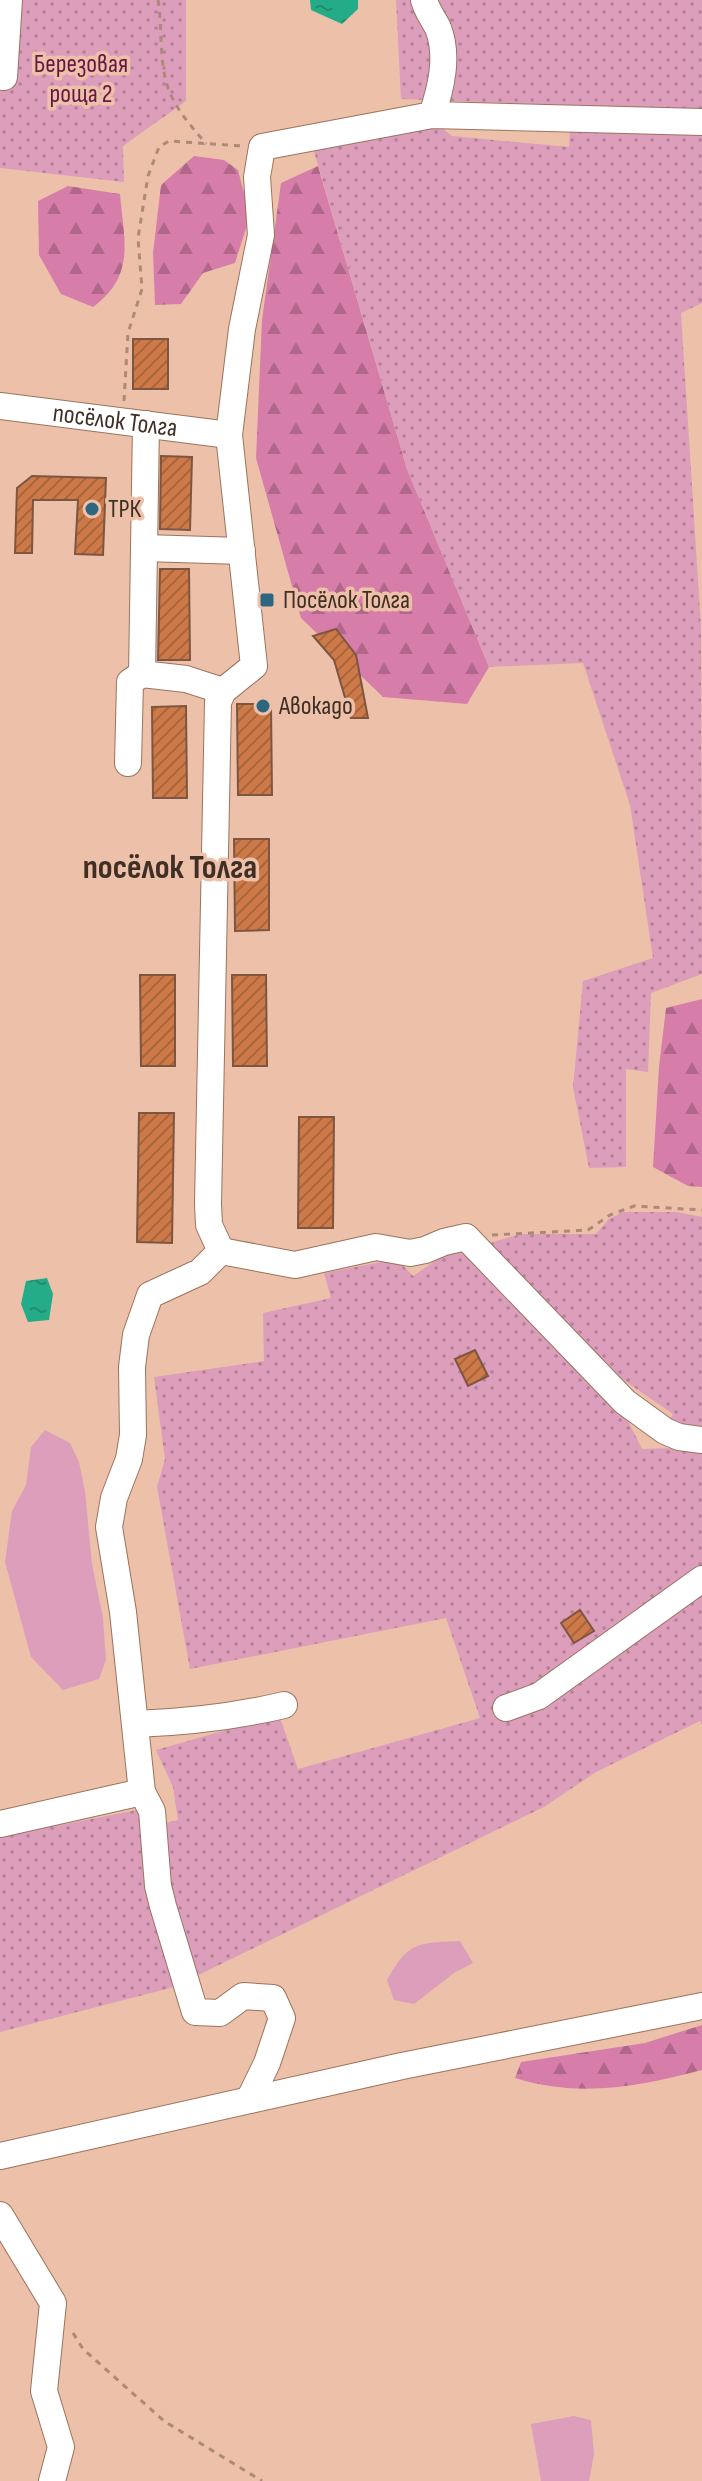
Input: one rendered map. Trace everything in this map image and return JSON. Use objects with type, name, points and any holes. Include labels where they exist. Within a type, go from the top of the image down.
[{"type":"street","points":[[4,77],[9,0]]},
{"type":"street","points":[[424,0],[440,39],[443,74],[432,115]]},
{"type":"street","points":[[221,1251],[209,1225],[208,1204],[218,702],[223,691],[254,666],[229,435],[242,329],[261,235],[257,177],[262,147],[432,115],[702,122]]},
{"type":"street","name":"посёлок Толга","points":[[0,406],[229,435]]},
{"type":"street","points":[[135,423],[144,548],[142,674]]},
{"type":"street","points":[[144,548],[242,551]]},
{"type":"street","points":[[128,763],[130,682],[142,674],[186,679],[223,691]]},
{"type":"street","points":[[221,1251],[295,1265],[376,1247],[410,1253],[466,1237],[617,1396],[665,1431],[679,1437],[702,1440]]},
{"type":"street","points":[[221,1251],[200,1272],[150,1295],[136,1335],[132,1367],[133,1435],[129,1459],[114,1498],[109,1527],[136,1724],[142,1792],[152,1811],[158,1886],[195,2012],[220,2013],[243,1996],[273,1998],[282,2018],[267,2063],[249,2100]]},
{"type":"street","points":[[506,1708],[539,1696],[702,1579]]},
{"type":"street","points":[[136,1724],[194,1722],[284,1705]]},
{"type":"street","points":[[0,1824],[142,1792]]},
{"type":"street","points":[[0,2156],[402,2066],[702,2006]]},
{"type":"street","points":[[0,2215],[53,2303],[44,2391],[61,2447],[52,2481]]},
{"type":"path","points":[[158,0],[163,65],[170,93],[206,144]]},
{"type":"path","points":[[135,423],[125,358],[128,333],[142,289],[138,238],[148,176],[159,147],[169,141],[262,147]]},
{"type":"path","points":[[466,1237],[588,1230],[610,1215],[634,1206],[702,1210]]},
{"type":"path","points":[[53,2303],[83,2349],[164,2421],[262,2481]]},
{"type":"green space","name":"Березовая роща 2","points":[[0,0],[186,0],[186,101],[123,146],[124,182],[0,168]]},
{"type":"green space","points":[[396,0],[702,0],[702,110],[401,99]]},
{"type":"green space","points":[[433,121],[452,136],[569,147],[570,127],[702,127],[702,303],[681,313],[701,628],[702,974],[651,993],[648,1072],[626,1069],[626,1167],[589,1168],[573,1087],[583,981],[653,958],[630,805],[583,663],[489,667],[407,469],[313,148]]},
{"type":"green space","points":[[194,156],[224,160],[238,170],[250,216],[235,263],[203,273],[181,304],[155,305],[153,253],[161,185]]},
{"type":"green space","points":[[318,166],[407,469],[489,667],[467,704],[383,697],[301,618],[256,458],[262,320],[281,183]]},
{"type":"green space","points":[[68,186],[120,194],[125,242],[121,270],[107,295],[93,307],[61,294],[39,255],[38,201]]},
{"type":"green space","points":[[702,999],[702,1187],[688,1186],[653,1167],[666,1008]]},
{"type":"green space","points":[[623,1212],[676,1212],[702,1217],[702,1431],[669,1421],[673,1414],[625,1381],[574,1339],[482,1245],[521,1234],[596,1234],[609,1219]]},
{"type":"green space","points":[[454,1248],[465,1249],[624,1413],[642,1449],[702,1447],[702,1724],[700,1721],[596,1772],[544,1807],[174,1987],[0,2032],[0,1837],[142,1809],[148,1827],[178,1820],[173,1787],[156,1750],[279,1715],[298,1769],[480,1718],[446,1618],[190,1669],[157,1487],[165,1459],[154,1377],[264,1361],[263,1313],[331,1298],[324,1273],[397,1259],[413,1276]]},
{"type":"green space","points":[[45,1430],[70,1443],[79,1462],[92,1564],[103,1618],[106,1660],[99,1679],[63,1690],[31,1657],[5,1562],[12,1511],[26,1485],[31,1447]]},
{"type":"green space","points":[[460,1941],[473,1963],[454,1973],[414,2004],[394,2000],[387,1980],[409,1951],[434,1942]]},
{"type":"green space","points":[[702,2025],[702,2070],[632,2085],[586,2089],[563,2088],[515,2078],[521,2062],[645,2043]]},
{"type":"green space","points":[[574,2416],[591,2420],[594,2454],[589,2481],[541,2481],[531,2424]]},
{"type":"water","points":[[310,0],[358,0],[358,9],[342,24],[311,10]]},
{"type":"water","points":[[47,1278],[53,1294],[49,1320],[28,1322],[21,1304],[26,1281]]},
{"type":"building","points":[[133,339],[168,339],[168,389],[133,389]]},
{"type":"building","points":[[161,456],[192,457],[190,530],[160,529]]},
{"type":"building","name":"ТРК","points":[[32,476],[106,478],[103,555],[75,554],[78,500],[33,500],[32,553],[15,553],[17,488]]},
{"type":"building","points":[[160,569],[189,569],[190,660],[158,660]]},
{"type":"building","points":[[336,629],[356,655],[368,718],[351,718],[334,660],[313,636]]},
{"type":"building","points":[[237,704],[271,704],[272,795],[238,795]]},
{"type":"building","points":[[186,706],[187,798],[153,798],[152,707]]},
{"type":"building","points":[[234,839],[269,839],[269,930],[235,931]]},
{"type":"building","points":[[140,975],[175,975],[175,1066],[141,1066]]},
{"type":"building","points":[[232,975],[266,975],[267,1066],[233,1066]]},
{"type":"building","points":[[139,1113],[174,1113],[172,1243],[137,1242]]},
{"type":"building","points":[[299,1117],[334,1117],[333,1228],[298,1228]]},
{"type":"building","points":[[475,1350],[488,1376],[468,1386],[455,1359]]},
{"type":"building","points":[[580,1610],[594,1631],[574,1643],[561,1623]]},
{"type":"place","name":"ТРК","points":[[92,509]]},
{"type":"place","name":"Посёлок Толга","points":[[267,600]]},
{"type":"place","name":"Авокадо","points":[[263,706]]},
{"type":"district","name":"посёлок Толга","points":[[170,867]]}]
